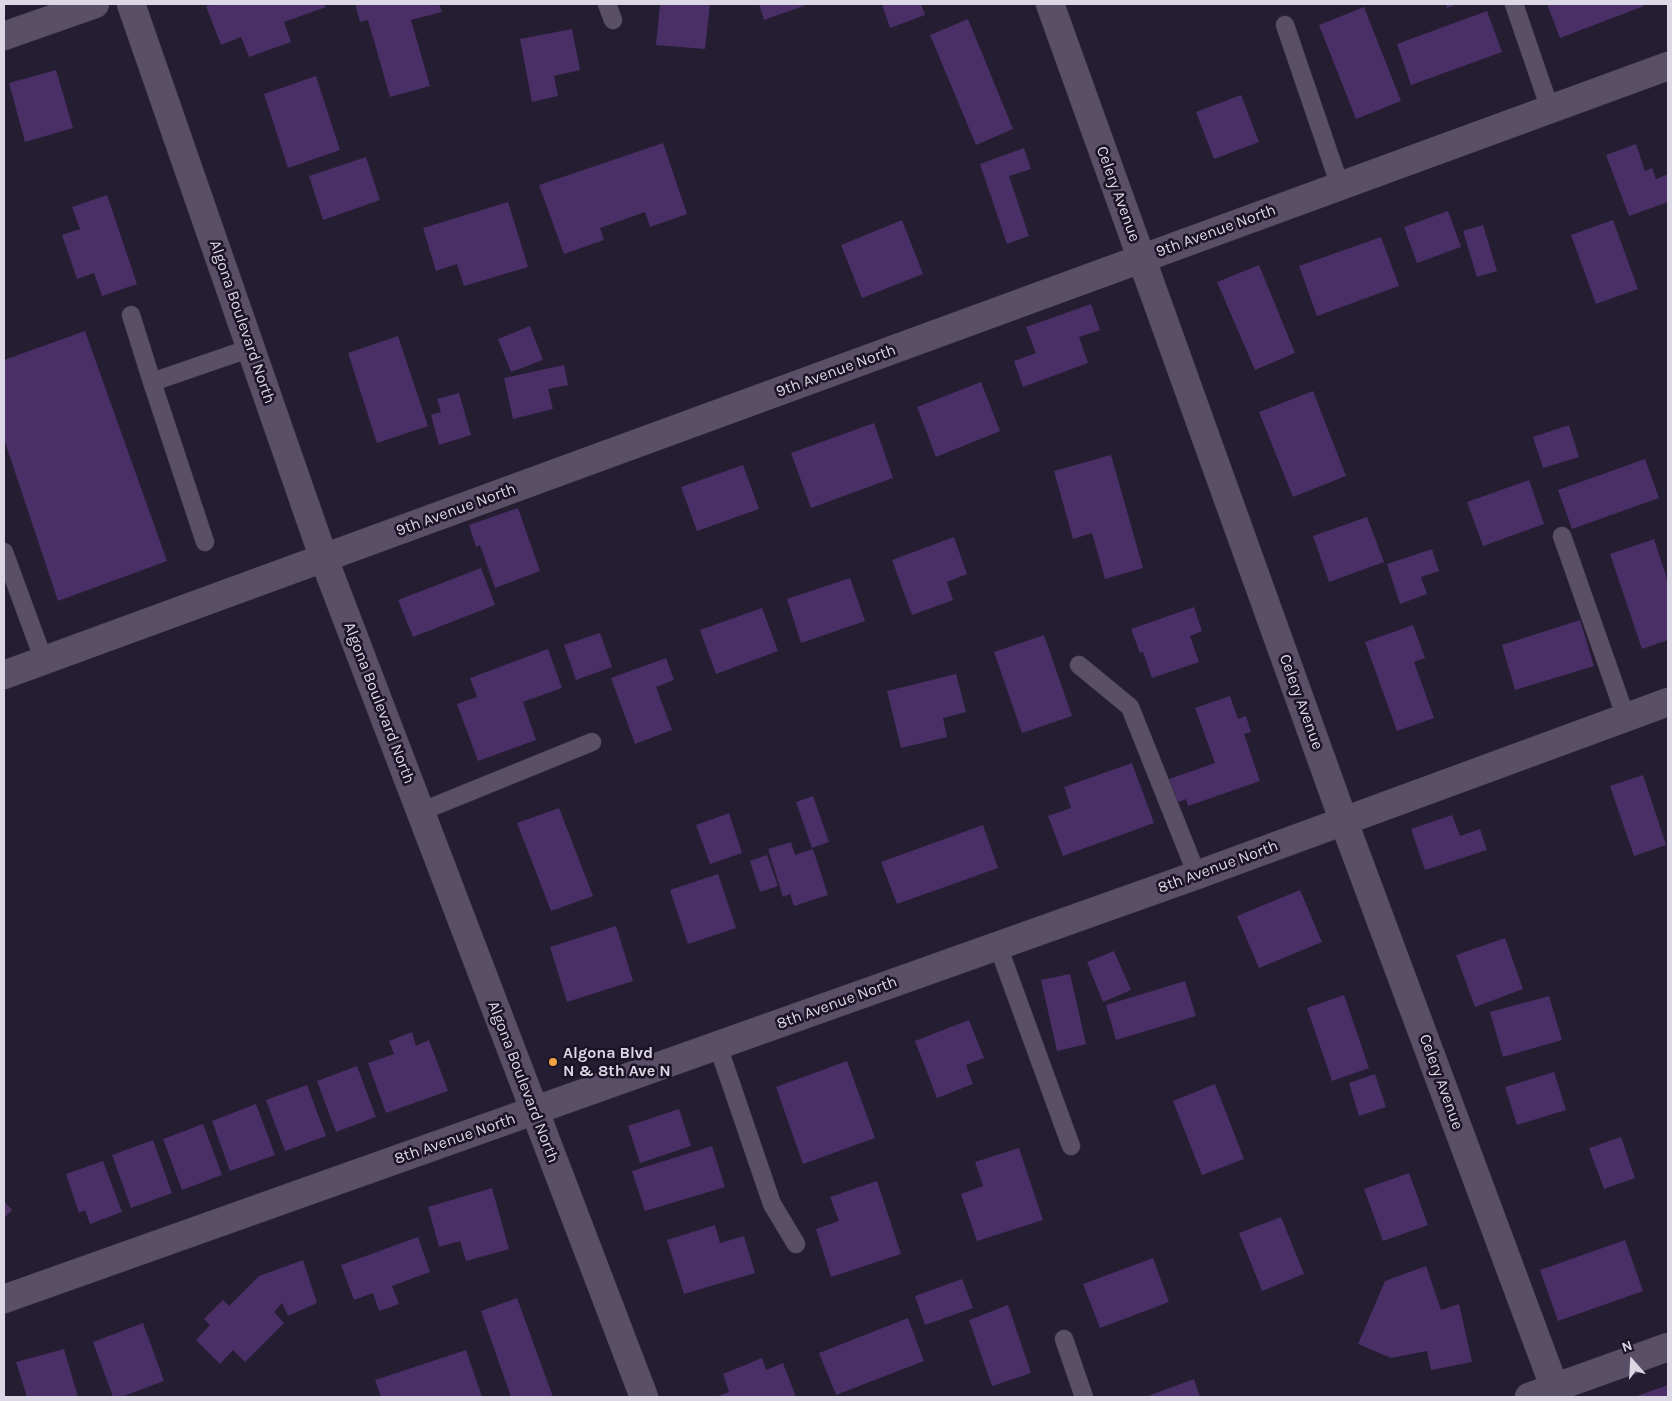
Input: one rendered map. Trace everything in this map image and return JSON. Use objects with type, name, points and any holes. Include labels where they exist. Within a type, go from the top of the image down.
[{"type":"street","points":[[4,36],[95,4]]},
{"type":"street","name":"Algona Boulevard North","points":[[131,4],[324,558],[644,1397]]},
{"type":"street","name":"Celery Avenue","points":[[1050,4],[1344,822],[1557,1393]]},
{"type":"street","name":"9th Avenue North","points":[[4,675],[1668,66]]},
{"type":"street","name":"8th Avenue North","points":[[4,1299],[1197,875],[1668,702]]},
{"type":"street","points":[[1529,1397],[1557,1393],[1668,1347]]},
{"type":"lane","points":[[1514,4],[1550,109]]},
{"type":"lane","points":[[1285,25],[1340,186]]},
{"type":"lane","points":[[131,315],[205,542]]},
{"type":"lane","points":[[152,382],[251,348]]},
{"type":"lane","points":[[1562,536],[1626,718]]},
{"type":"lane","points":[[4,552],[44,661]]},
{"type":"lane","points":[[1079,665],[1130,707],[1197,875]]},
{"type":"lane","points":[[420,812],[592,742]]},
{"type":"lane","points":[[998,946],[1071,1146]]},
{"type":"lane","points":[[718,1046],[772,1204],[796,1244]]},
{"type":"lane","points":[[1064,1339],[1084,1397]]},
{"type":"building","points":[[213,4],[324,4],[326,7],[284,22],[291,42],[249,57],[241,37],[221,45],[206,6]]},
{"type":"building","points":[[355,4],[439,4],[442,12],[411,20],[430,86],[390,97],[368,20],[360,22]]},
{"type":"building","points":[[660,4],[710,4],[705,49],[656,45]]},
{"type":"building","points":[[759,4],[809,4],[764,20]]},
{"type":"building","points":[[882,4],[921,4],[925,15],[890,28]]},
{"type":"building","points":[[1446,4],[1458,4],[1447,8]]},
{"type":"building","points":[[1547,4],[1643,4],[1644,6],[1560,38]]},
{"type":"building","points":[[1364,7],[1401,101],[1356,119],[1319,25]]},
{"type":"building","points":[[1487,11],[1502,52],[1411,85],[1397,44]]},
{"type":"building","points":[[968,19],[1013,129],[976,145],[930,35]]},
{"type":"building","points":[[572,29],[580,70],[554,76],[558,96],[532,102],[520,39]]},
{"type":"building","points":[[56,70],[73,128],[25,142],[9,83]]},
{"type":"building","points":[[316,76],[340,150],[288,168],[264,94]]},
{"type":"building","points":[[1241,95],[1259,142],[1214,159],[1196,112]]},
{"type":"building","points":[[663,143],[687,214],[650,227],[645,212],[600,228],[604,240],[564,254],[539,185]]},
{"type":"building","points":[[1636,144],[1645,171],[1652,168],[1656,179],[1668,174],[1668,202],[1629,216],[1606,155]]},
{"type":"building","points":[[1024,148],[1031,169],[1009,176],[1029,236],[1007,244],[980,164]]},
{"type":"building","points":[[366,157],[380,200],[323,220],[309,176]]},
{"type":"building","points":[[107,195],[137,284],[102,296],[94,273],[77,279],[62,235],[80,229],[72,207]]},
{"type":"building","points":[[508,202],[528,267],[464,286],[457,264],[436,271],[423,228]]},
{"type":"building","points":[[1448,211],[1461,247],[1417,263],[1404,227]]},
{"type":"building","points":[[902,220],[923,274],[862,298],[841,245]]},
{"type":"building","points":[[1613,220],[1638,289],[1596,304],[1571,235]]},
{"type":"building","points":[[1483,225],[1497,271],[1477,277],[1463,231]]},
{"type":"building","points":[[1381,237],[1399,286],[1317,316],[1299,266]]},
{"type":"building","points":[[1259,265],[1295,353],[1255,370],[1217,282]]},
{"type":"building","points":[[1091,304],[1100,330],[1079,337],[1088,363],[1023,387],[1014,361],[1036,353],[1026,327]]},
{"type":"building","points":[[530,326],[543,360],[511,372],[498,339]]},
{"type":"building","points":[[85,331],[167,561],[58,601],[4,439],[4,360]]},
{"type":"building","points":[[398,336],[428,426],[377,443],[348,353]]},
{"type":"building","points":[[564,365],[568,385],[548,389],[553,409],[513,419],[504,378]]},
{"type":"building","points":[[981,382],[1000,431],[936,457],[917,407]]},
{"type":"building","points":[[1313,391],[1346,476],[1293,497],[1259,412]]},
{"type":"building","points":[[459,393],[471,435],[439,445],[431,415],[441,412],[437,399]]},
{"type":"building","points":[[874,423],[893,478],[811,508],[791,453]]},
{"type":"building","points":[[1569,425],[1579,457],[1543,468],[1533,437]]},
{"type":"building","points":[[1111,455],[1143,568],[1105,579],[1092,533],[1073,539],[1054,471]]},
{"type":"building","points":[[1645,459],[1659,498],[1572,529],[1558,490]]},
{"type":"building","points":[[743,465],[759,509],[697,531],[681,487]]},
{"type":"building","points":[[1529,480],[1544,524],[1483,546],[1467,502]]},
{"type":"building","points":[[518,508],[540,571],[495,588],[480,545],[476,547],[469,525]]},
{"type":"building","points":[[1367,517],[1384,562],[1329,582],[1313,536]]},
{"type":"building","points":[[954,537],[967,574],[947,582],[953,600],[912,615],[892,560]]},
{"type":"building","points":[[1654,539],[1668,582],[1668,640],[1642,649],[1610,554]]},
{"type":"building","points":[[1432,549],[1439,571],[1421,577],[1427,594],[1400,604],[1387,564]]},
{"type":"building","points":[[481,568],[495,605],[413,637],[398,600]]},
{"type":"building","points":[[850,578],[865,621],[801,643],[787,599]]},
{"type":"building","points":[[1194,607],[1202,631],[1190,636],[1199,662],[1152,678],[1143,652],[1140,653],[1131,629]]},
{"type":"building","points":[[762,608],[778,651],[716,674],[700,630]]},
{"type":"building","points":[[1580,620],[1594,666],[1515,690],[1502,645]]},
{"type":"building","points":[[1413,625],[1425,658],[1414,662],[1434,718],[1397,731],[1365,642]]},
{"type":"building","points":[[600,633],[612,667],[576,680],[564,645]]},
{"type":"building","points":[[1044,635],[1072,716],[1022,733],[994,652]]},
{"type":"building","points":[[548,649],[562,688],[523,702],[536,740],[478,761],[457,704],[477,697],[470,678]]},
{"type":"building","points":[[666,658],[674,680],[656,687],[672,730],[635,744],[611,678]]},
{"type":"building","points":[[956,674],[966,712],[943,718],[947,737],[901,748],[887,691]]},
{"type":"building","points":[[1230,696],[1238,719],[1246,716],[1251,732],[1244,734],[1260,781],[1188,806],[1186,799],[1178,802],[1169,779],[1215,763],[1195,708]]},
{"type":"building","points":[[1132,763],[1154,823],[1063,856],[1048,816],[1071,808],[1064,787]]},
{"type":"building","points":[[1643,775],[1666,845],[1634,856],[1610,786]]},
{"type":"building","points":[[813,796],[829,842],[812,848],[796,802]]},
{"type":"building","points":[[559,808],[593,896],[551,911],[517,823]]},
{"type":"building","points":[[729,813],[742,853],[710,864],[696,825]]},
{"type":"building","points":[[1452,815],[1460,836],[1480,829],[1487,850],[1425,870],[1411,829]]},
{"type":"building","points":[[983,825],[998,868],[897,904],[881,862]]},
{"type":"building","points":[[791,842],[795,855],[813,849],[828,895],[794,906],[790,894],[783,897],[768,849]]},
{"type":"building","points":[[767,855],[778,886],[760,892],[750,861]]},
{"type":"building","points":[[718,874],[736,928],[688,944],[670,890]]},
{"type":"building","points":[[1300,890],[1322,942],[1259,968],[1237,916]]},
{"type":"building","points":[[616,926],[633,981],[567,1002],[550,947]]},
{"type":"building","points":[[1505,938],[1523,989],[1475,1007],[1456,955]]},
{"type":"building","points":[[1114,951],[1131,990],[1103,1002],[1087,962]]},
{"type":"building","points":[[1070,974],[1086,1044],[1057,1051],[1041,980]]},
{"type":"building","points":[[1185,981],[1196,1016],[1116,1040],[1106,1005]]},
{"type":"building","points":[[1344,995],[1369,1068],[1332,1081],[1307,1008]]},
{"type":"building","points":[[1549,996],[1562,1040],[1503,1057],[1490,1012]]},
{"type":"building","points":[[969,1020],[984,1058],[966,1065],[973,1084],[937,1098],[915,1041]]},
{"type":"building","points":[[412,1032],[416,1046],[429,1040],[448,1091],[386,1113],[368,1063],[394,1054],[389,1041]]},
{"type":"building","points":[[847,1061],[875,1138],[803,1164],[776,1087]]},
{"type":"building","points":[[357,1066],[376,1117],[336,1132],[317,1081]]},
{"type":"building","points":[[1554,1072],[1566,1110],[1517,1125],[1505,1087]]},
{"type":"building","points":[[1375,1074],[1386,1107],[1359,1116],[1349,1083]]},
{"type":"building","points":[[1215,1084],[1244,1159],[1202,1175],[1173,1101]]},
{"type":"building","points":[[307,1085],[326,1136],[285,1151],[266,1100]]},
{"type":"building","points":[[256,1104],[275,1155],[230,1171],[212,1121]]},
{"type":"building","points":[[679,1109],[691,1146],[640,1163],[628,1126]]},
{"type":"building","points":[[203,1124],[222,1175],[182,1190],[163,1139]]},
{"type":"building","points":[[1621,1137],[1635,1178],[1604,1189],[1589,1148]]},
{"type":"building","points":[[153,1140],[172,1193],[131,1208],[112,1155]]},
{"type":"building","points":[[712,1146],[725,1187],[645,1211],[632,1171]]},
{"type":"building","points":[[1019,1148],[1043,1220],[977,1241],[961,1194],[983,1186],[975,1162]]},
{"type":"building","points":[[103,1161],[122,1212],[90,1224],[85,1210],[79,1213],[66,1174]]},
{"type":"building","points":[[1409,1173],[1428,1225],[1383,1241],[1364,1189]]},
{"type":"building","points":[[877,1181],[901,1254],[831,1277],[816,1229],[839,1221],[830,1197]]},
{"type":"building","points":[[492,1188],[509,1249],[466,1261],[460,1241],[439,1247],[428,1207]]},
{"type":"building","points":[[4,1201],[12,1210],[4,1218]]},
{"type":"building","points":[[1281,1217],[1304,1274],[1262,1291],[1239,1233]]},
{"type":"building","points":[[715,1225],[720,1243],[744,1236],[755,1273],[684,1294],[667,1240]]},
{"type":"building","points":[[418,1237],[430,1272],[392,1286],[399,1304],[379,1311],[373,1293],[354,1300],[341,1265]]},
{"type":"building","points":[[1625,1240],[1643,1291],[1558,1321],[1540,1270]]},
{"type":"building","points":[[1153,1258],[1169,1302],[1100,1328],[1083,1284]]},
{"type":"building","points":[[303,1260],[317,1303],[288,1316],[282,1303],[274,1312],[284,1323],[245,1362],[233,1350],[220,1364],[196,1340],[210,1325],[204,1319],[223,1300],[229,1306],[259,1276]]},
{"type":"building","points":[[1426,1266],[1441,1310],[1459,1304],[1472,1362],[1431,1370],[1427,1351],[1391,1358],[1358,1344],[1385,1281]]},
{"type":"building","points":[[962,1279],[973,1308],[925,1325],[915,1296]]},
{"type":"building","points":[[517,1298],[553,1397],[511,1397],[481,1311]]},
{"type":"building","points":[[1008,1305],[1031,1373],[992,1386],[969,1320]]},
{"type":"building","points":[[908,1318],[924,1361],[836,1395],[819,1353]]},
{"type":"building","points":[[143,1323],[164,1381],[121,1397],[113,1397],[93,1342]]},
{"type":"building","points":[[64,1349],[78,1397],[27,1397],[16,1362]]},
{"type":"building","points":[[466,1350],[482,1397],[381,1397],[375,1380]]},
{"type":"building","points":[[762,1358],[766,1370],[783,1363],[796,1397],[718,1396],[729,1392],[723,1374]]},
{"type":"building","points":[[1194,1379],[1200,1397],[1145,1397]]},
{"type":"building","points":[[1668,1385],[1668,1397],[1634,1397]]},
{"type":"place","name":"Algona Blvd N & 8th Ave N","points":[[553,1062]]}]
